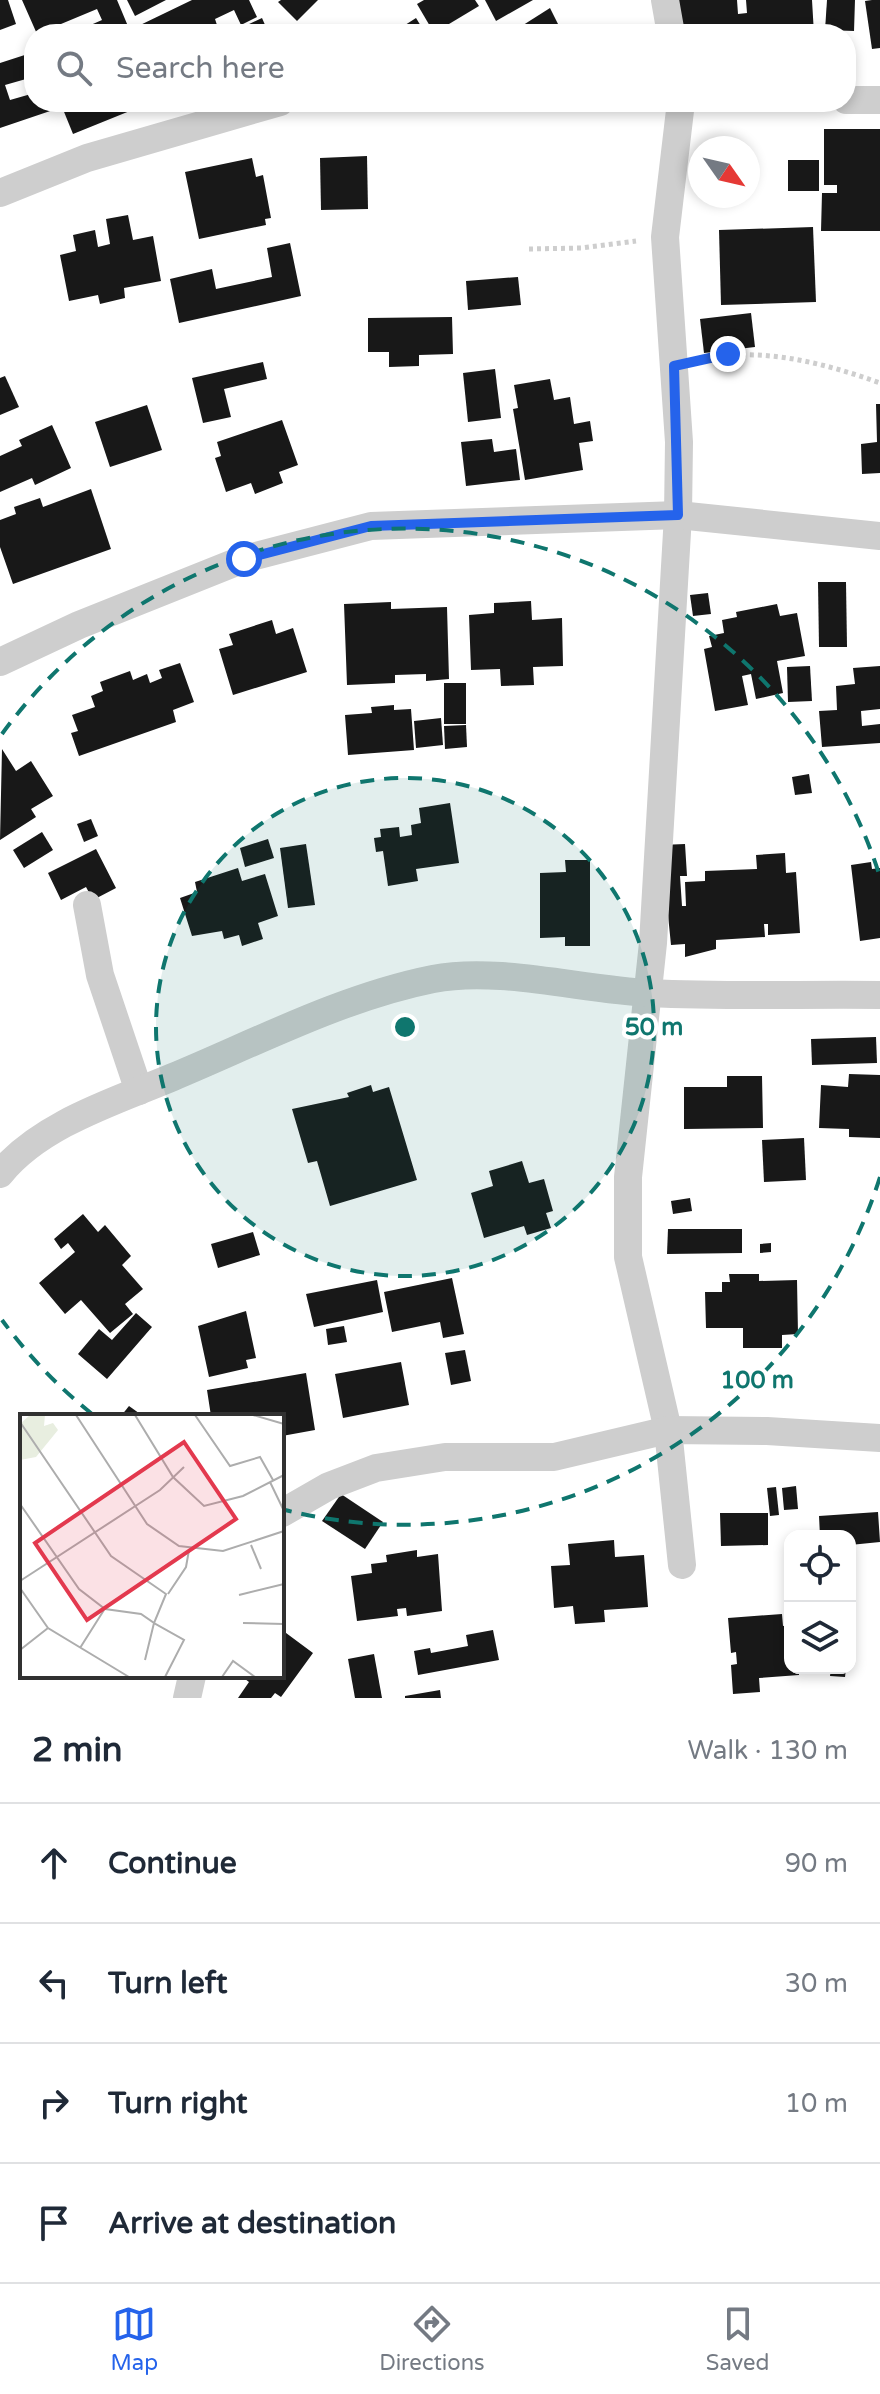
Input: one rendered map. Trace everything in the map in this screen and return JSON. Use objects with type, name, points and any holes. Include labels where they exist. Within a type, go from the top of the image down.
[{"type":"street","points":[[665,0],[669,24]]},
{"type":"street","points":[[856,100],[880,100]]},
{"type":"street","points":[[0,193],[87,158],[246,112]]},
{"type":"street","points":[[680,112],[665,237],[674,366],[678,515],[648,993],[628,1177],[628,1257],[668,1430],[682,1565]]},
{"type":"street","points":[[0,662],[173,585],[244,559],[342,532],[386,525],[678,515],[880,536]]},
{"type":"street","points":[[87,905],[100,975],[139,1091]]},
{"type":"street","points":[[3,1164],[84,1115],[139,1091],[372,995],[436,978],[539,980],[648,993],[880,995]]},
{"type":"street","points":[[284,1512],[329,1486],[376,1468],[445,1457],[554,1457],[668,1430],[767,1431],[880,1438]]},
{"type":"street","points":[[187,1698],[192,1678]]},
{"type":"path","points":[[529,249],[581,248],[665,237]]},
{"type":"path","points":[[674,366],[728,354],[760,353],[827,366],[880,383]]},
{"type":"building","points":[[0,0],[8,0],[16,24],[0,30]]},
{"type":"building","points":[[22,0],[117,0],[127,24],[93,24],[102,20],[97,9],[61,24],[33,24]]},
{"type":"building","points":[[127,0],[166,0],[135,16]]},
{"type":"building","points":[[192,0],[249,0],[257,17],[241,24],[234,10],[215,19],[217,24],[142,24]]},
{"type":"building","points":[[318,0],[297,21],[278,2]]},
{"type":"building","points":[[424,0],[475,0],[479,6],[449,24],[429,24],[417,4]]},
{"type":"building","points":[[485,0],[533,0],[496,21]]},
{"type":"building","points":[[677,0],[737,0],[738,14],[747,13],[746,0],[812,0],[813,24],[678,24]]},
{"type":"building","points":[[827,0],[855,0],[854,24],[825,24]]},
{"type":"building","points":[[880,0],[880,48],[872,49],[865,1]]},
{"type":"building","points":[[550,8],[558,24],[525,24]]},
{"type":"building","points":[[262,18],[265,24],[249,24]]},
{"type":"building","points":[[24,55],[24,80],[5,85],[10,100],[24,96],[24,112],[47,112],[0,128],[0,63]]},
{"type":"building","points":[[64,112],[127,112],[73,134]]},
{"type":"building","points":[[824,129],[880,129],[880,231],[821,231],[822,193],[837,193],[837,185],[824,185]]},
{"type":"building","points":[[367,156],[368,209],[321,210],[320,158]]},
{"type":"building","points":[[252,158],[256,177],[263,175],[271,218],[265,219],[266,225],[199,239],[185,172]]},
{"type":"building","points":[[788,160],[819,160],[819,191],[788,191]]},
{"type":"building","points":[[128,215],[133,240],[153,236],[161,281],[124,288],[125,298],[100,304],[98,295],[69,301],[60,255],[76,251],[73,235],[95,230],[98,247],[110,244],[106,219]]},
{"type":"building","points":[[813,227],[816,302],[721,305],[719,230]]},
{"type":"building","points":[[290,243],[301,296],[179,323],[170,279],[212,269],[216,289],[272,277],[267,248]]},
{"type":"building","points":[[518,277],[521,305],[468,310],[466,281]]},
{"type":"building","points":[[751,313],[755,347],[704,353],[700,319]]},
{"type":"building","points":[[452,317],[453,354],[419,355],[419,366],[389,367],[389,352],[368,352],[368,318]]},
{"type":"building","points":[[263,362],[267,379],[224,389],[231,417],[203,423],[192,378]]},
{"type":"building","points":[[495,369],[501,418],[468,422],[463,373]]},
{"type":"building","points":[[5,376],[19,407],[0,415],[0,378]]},
{"type":"building","points":[[550,379],[554,400],[570,397],[574,424],[590,421],[593,441],[579,443],[583,470],[525,480],[513,409],[518,408],[514,385]]},
{"type":"building","points":[[876,404],[880,404],[880,473],[862,474],[861,444],[877,442]]},
{"type":"building","points":[[147,405],[162,450],[110,467],[95,422]]},
{"type":"building","points":[[282,420],[298,465],[279,472],[283,483],[255,494],[251,483],[226,492],[215,458],[221,456],[217,442]]},
{"type":"building","points":[[52,425],[71,468],[35,485],[32,478],[0,492],[0,456],[22,446],[19,440]]},
{"type":"building","points":[[492,439],[494,452],[516,449],[520,480],[466,486],[461,442]]},
{"type":"building","points":[[91,489],[111,549],[13,584],[0,547],[0,520],[16,514],[14,507],[40,498],[43,507]]},
{"type":"building","points":[[818,582],[846,582],[847,647],[819,647]]},
{"type":"building","points":[[708,593],[711,614],[693,616],[690,595]]},
{"type":"building","points":[[531,601],[532,620],[562,618],[563,666],[533,667],[534,685],[501,686],[500,669],[471,670],[469,615],[494,613],[494,603]]},
{"type":"building","points":[[391,602],[391,609],[447,607],[449,679],[426,681],[426,674],[395,675],[395,683],[347,685],[344,604]]},
{"type":"building","points":[[777,604],[780,616],[797,613],[805,656],[777,661],[783,693],[756,699],[751,674],[742,676],[748,705],[715,711],[704,649],[712,647],[709,636],[724,633],[722,620],[737,617],[736,612]]},
{"type":"building","points":[[272,620],[276,634],[293,628],[307,672],[233,695],[219,649],[233,645],[229,634]]},
{"type":"building","points":[[180,663],[194,702],[173,710],[176,722],[79,756],[71,733],[78,731],[72,715],[95,707],[91,696],[103,691],[100,682],[130,671],[133,680],[147,674],[150,683],[162,678],[159,670]]},
{"type":"building","points":[[810,666],[812,701],[788,702],[787,667]]},
{"type":"building","points":[[880,666],[880,709],[861,711],[862,726],[880,724],[880,743],[822,747],[819,711],[837,710],[836,686],[855,684],[853,668]]},
{"type":"building","points":[[444,683],[466,683],[466,724],[444,724]]},
{"type":"building","points":[[394,705],[394,710],[411,709],[414,750],[348,755],[345,715],[372,713],[371,707]]},
{"type":"building","points":[[441,718],[443,745],[416,748],[414,721]]},
{"type":"building","points":[[466,725],[467,747],[445,749],[444,726]]},
{"type":"building","points":[[2,749],[16,771],[31,761],[53,796],[31,809],[36,817],[0,840]]},
{"type":"building","points":[[809,774],[812,793],[795,795],[792,777]]},
{"type":"building","points":[[450,803],[459,863],[416,869],[418,881],[388,886],[383,851],[376,852],[374,838],[381,837],[380,829],[399,827],[400,837],[412,835],[411,825],[421,823],[419,808]]},
{"type":"building","points":[[91,819],[98,836],[84,842],[77,824]]},
{"type":"building","points":[[42,832],[53,850],[24,868],[13,850]]},
{"type":"building","points":[[268,839],[274,858],[245,867],[240,848]]},
{"type":"building","points":[[306,844],[315,905],[288,908],[280,848]]},
{"type":"building","points":[[685,844],[687,876],[680,876],[682,906],[686,906],[685,882],[705,881],[705,871],[757,869],[756,855],[785,853],[786,873],[796,872],[800,933],[768,935],[768,924],[764,924],[765,937],[716,940],[716,949],[685,957],[685,944],[671,945],[661,845]]},
{"type":"building","points":[[96,849],[116,888],[93,900],[86,887],[61,900],[48,873]]},
{"type":"building","points":[[565,860],[590,860],[590,946],[565,946],[565,937],[540,938],[540,873],[566,872]]},
{"type":"building","points":[[871,862],[872,869],[880,868],[880,938],[860,941],[851,865]]},
{"type":"building","points":[[238,868],[242,881],[265,874],[278,916],[258,923],[263,939],[242,946],[239,935],[224,939],[222,931],[192,936],[180,898],[197,892],[195,882]]},
{"type":"building","points":[[876,1037],[877,1063],[812,1065],[811,1039]]},
{"type":"building","points":[[849,1074],[880,1075],[880,1138],[849,1137],[849,1129],[819,1128],[821,1085],[848,1087]]},
{"type":"building","points":[[727,1076],[762,1076],[763,1128],[684,1129],[684,1087],[727,1087]]},
{"type":"building","points":[[371,1085],[373,1092],[389,1087],[417,1180],[330,1206],[317,1161],[308,1163],[292,1109],[349,1097],[347,1093]]},
{"type":"building","points":[[804,1138],[806,1180],[764,1182],[762,1140]]},
{"type":"building","points":[[522,1161],[529,1183],[544,1179],[553,1211],[546,1213],[551,1228],[527,1235],[524,1226],[484,1238],[471,1193],[493,1186],[489,1171]]},
{"type":"building","points":[[690,1198],[692,1211],[673,1214],[671,1201]]},
{"type":"building","points":[[83,1214],[98,1232],[105,1225],[131,1256],[122,1265],[143,1289],[125,1304],[133,1314],[110,1333],[81,1300],[65,1314],[39,1283],[75,1252],[68,1243],[61,1249],[54,1239]]},
{"type":"building","points":[[668,1229],[742,1229],[742,1253],[667,1254]]},
{"type":"building","points":[[253,1232],[260,1255],[218,1268],[211,1244]]},
{"type":"building","points":[[771,1243],[771,1252],[760,1253],[760,1244]]},
{"type":"building","points":[[729,1274],[759,1274],[759,1281],[797,1280],[798,1334],[782,1335],[782,1348],[743,1348],[743,1328],[706,1328],[705,1292],[722,1292],[722,1282],[730,1282]]},
{"type":"building","points":[[452,1278],[464,1334],[443,1338],[440,1322],[392,1332],[384,1292]]},
{"type":"building","points":[[377,1280],[383,1312],[314,1327],[306,1294]]},
{"type":"building","points":[[246,1311],[256,1358],[246,1360],[248,1368],[209,1377],[198,1326]]},
{"type":"building","points":[[136,1313],[152,1327],[107,1379],[78,1354],[99,1329],[112,1340]]},
{"type":"building","points":[[344,1326],[347,1342],[328,1345],[326,1329]]},
{"type":"building","points":[[465,1350],[471,1381],[451,1385],[445,1353]]},
{"type":"building","points":[[401,1362],[409,1405],[343,1418],[335,1374]]},
{"type":"building","points":[[306,1373],[315,1430],[284,1436],[284,1414],[211,1414],[207,1390]]},
{"type":"building","points":[[129,1406],[140,1414],[123,1414]]},
{"type":"building","points":[[796,1486],[798,1509],[784,1510],[782,1488]]},
{"type":"building","points":[[776,1487],[779,1515],[770,1516],[767,1488]]},
{"type":"building","points":[[341,1494],[383,1522],[365,1549],[322,1521]]},
{"type":"building","points":[[878,1512],[880,1542],[856,1544],[856,1530],[820,1530],[819,1516]]},
{"type":"building","points":[[720,1513],[768,1513],[768,1545],[721,1546]]},
{"type":"building","points":[[614,1540],[615,1557],[644,1555],[648,1607],[604,1610],[605,1622],[575,1624],[573,1606],[554,1608],[551,1566],[570,1565],[568,1544]]},
{"type":"building","points":[[417,1550],[417,1557],[438,1554],[442,1611],[407,1616],[406,1608],[397,1609],[398,1616],[357,1621],[351,1576],[372,1573],[371,1564],[387,1562],[386,1555]]},
{"type":"building","points":[[782,1614],[784,1674],[799,1675],[759,1678],[760,1692],[733,1694],[731,1665],[737,1664],[736,1652],[731,1653],[728,1618]]},
{"type":"building","points":[[493,1630],[499,1660],[418,1675],[414,1651],[430,1648],[431,1653],[468,1646],[466,1635]]},
{"type":"building","points":[[284,1631],[313,1653],[281,1697],[275,1693],[271,1698],[238,1698],[249,1682],[244,1678],[284,1678]]},
{"type":"building","points":[[374,1654],[382,1698],[355,1698],[348,1659]]},
{"type":"building","points":[[440,1690],[441,1698],[405,1698],[405,1696]]},
{"type":"route","points":[[244,559],[371,526],[678,515],[679,442],[674,366],[728,354]]}]
